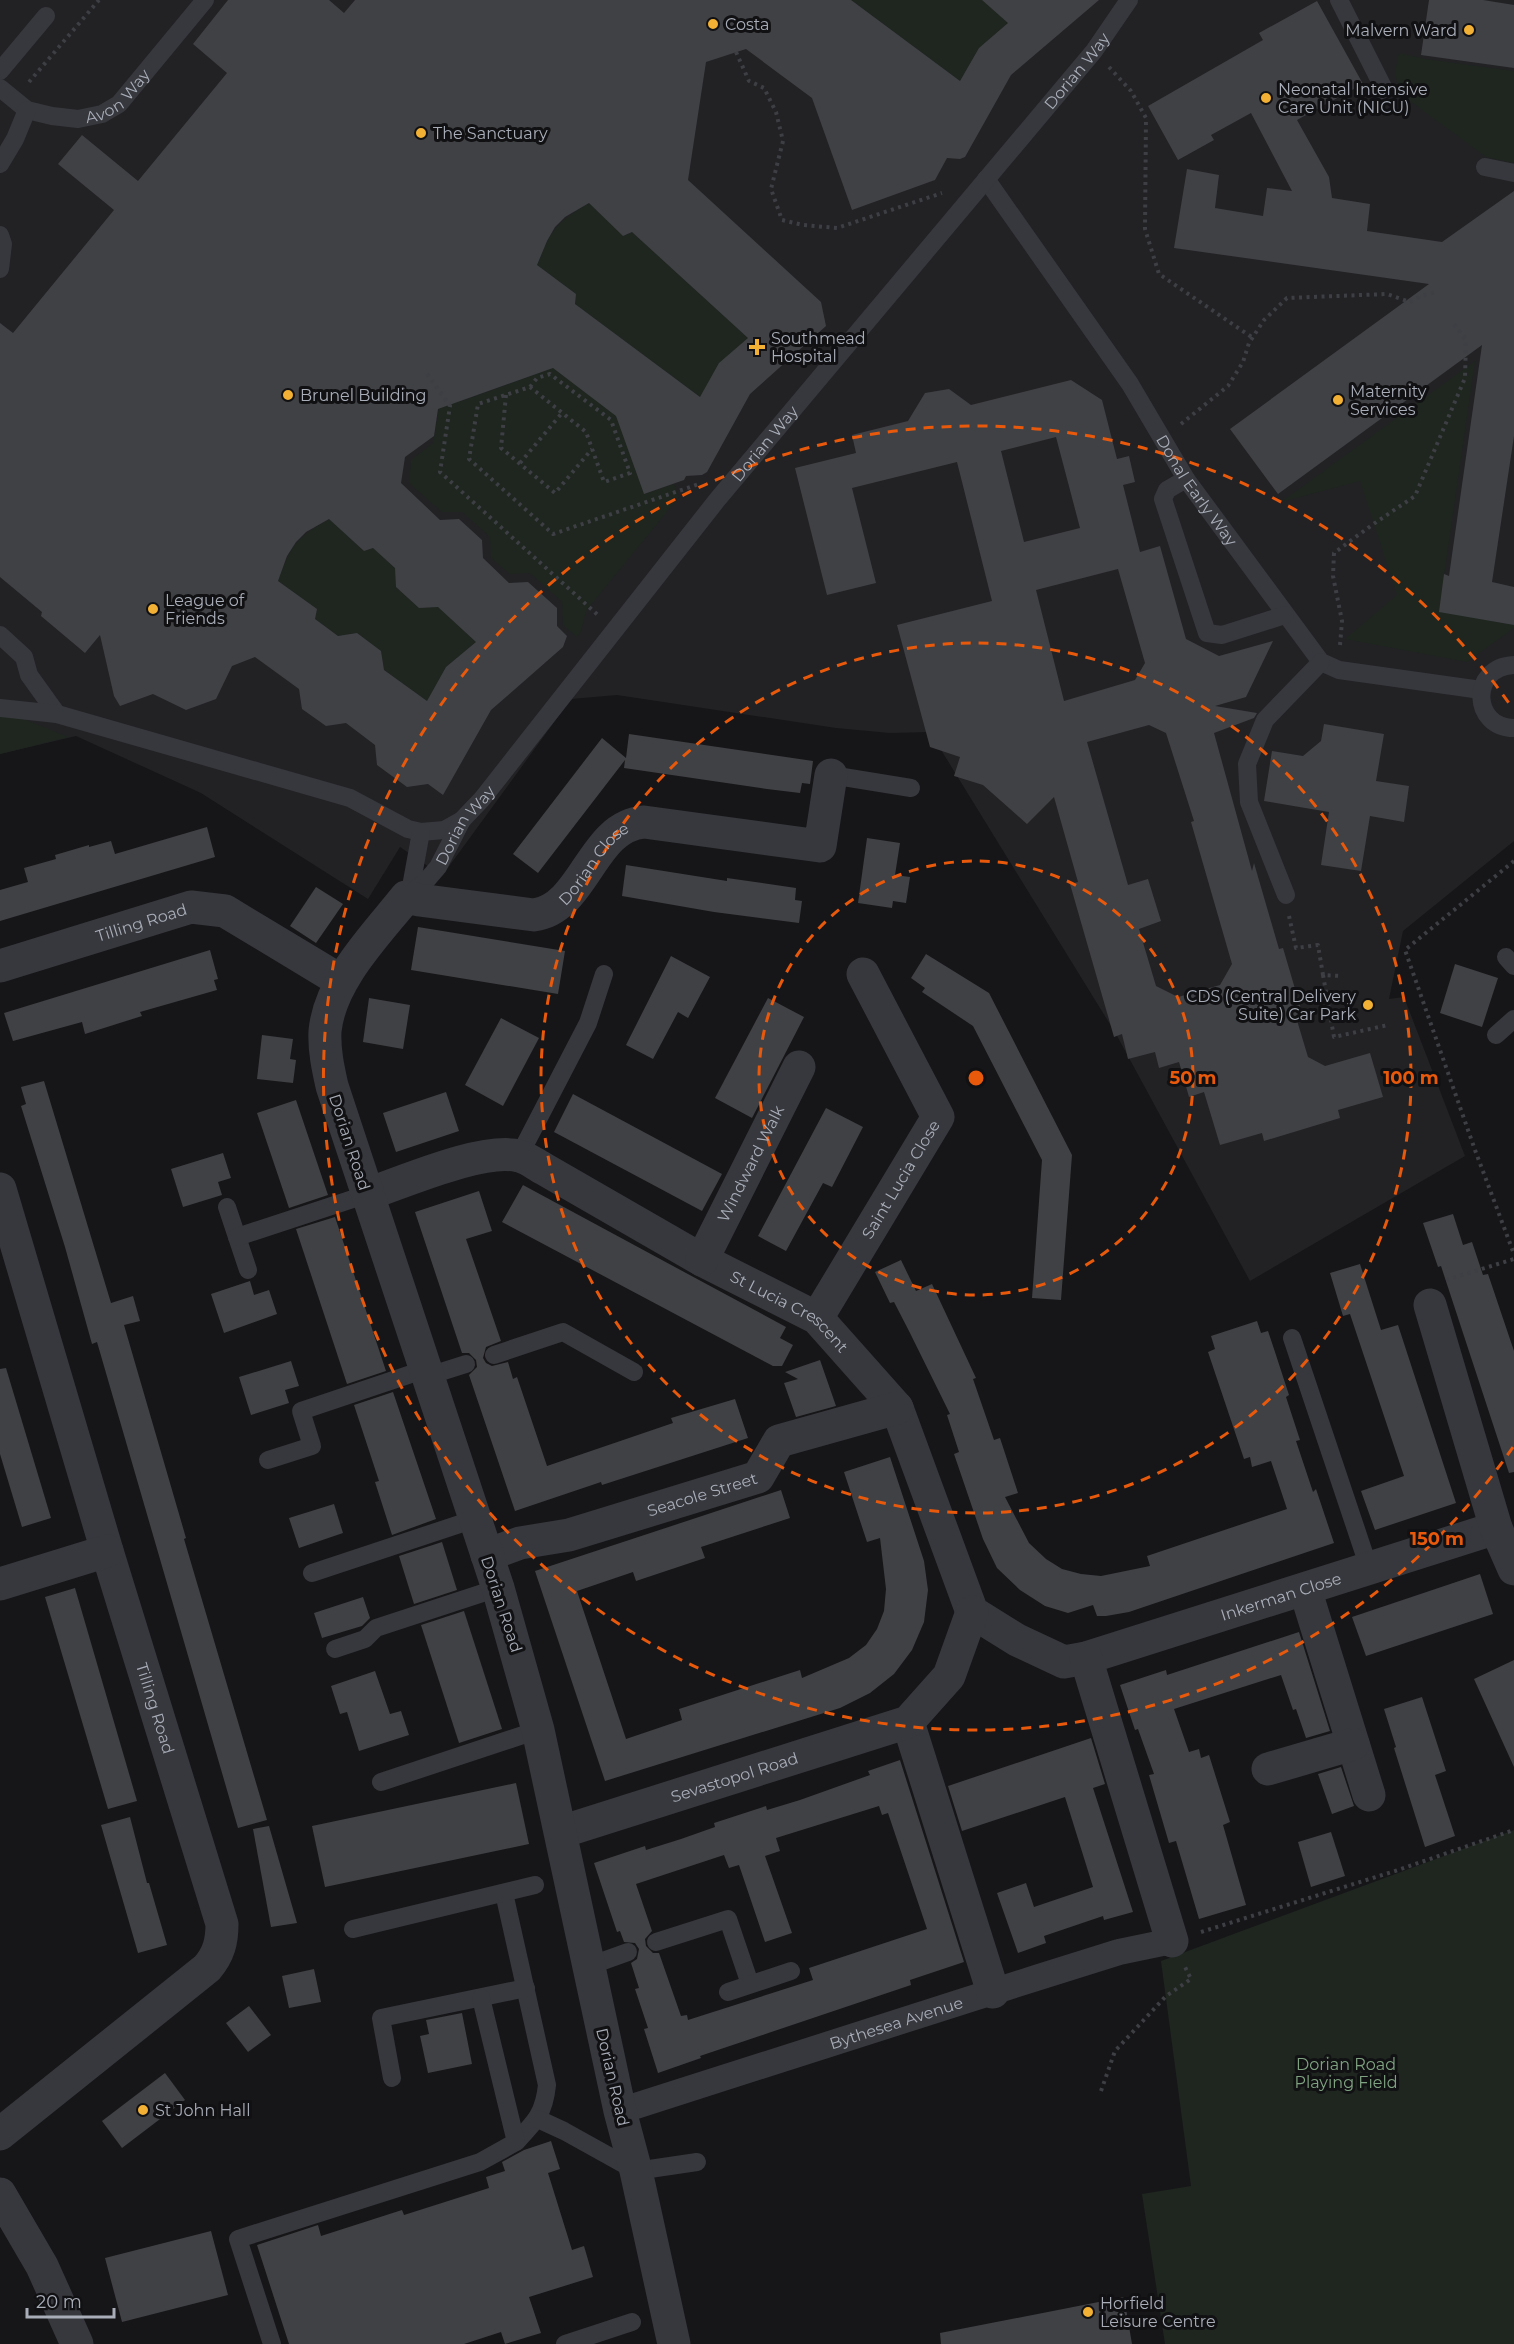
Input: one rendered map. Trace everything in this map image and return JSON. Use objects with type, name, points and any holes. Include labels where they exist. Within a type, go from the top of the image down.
[{"type":"street","name":"Dorian Close","points":[[408,894],[419,900],[522,913],[544,913],[565,898],[613,836],[633,823],[644,822],[820,846],[831,775]]},
{"type":"street","name":"Dorian Road","points":[[408,894],[341,981],[330,1007],[325,1031],[325,1054],[332,1086],[498,1588],[538,1730],[620,2111],[636,2171],[674,2344]]},
{"type":"street","name":"Tilling Road","points":[[0,966],[190,907],[225,911],[341,981]]},
{"type":"street","name":"Saint Lucia Close","points":[[817,1318],[938,1117],[863,974]]},
{"type":"street","name":"Windward Walk","points":[[702,1260],[799,1067]]},
{"type":"street","name":"St Lucia Crescent","points":[[368,1194],[448,1166],[482,1157],[519,1156],[544,1168],[702,1260],[817,1318],[897,1407],[972,1611]]},
{"type":"street","name":"Tilling Road","points":[[0,1189],[12,1273],[107,1551],[222,1924],[220,1948],[207,1968],[0,2134]]},
{"type":"street","points":[[1431,1309],[1496,1528],[1514,1569]]},
{"type":"street","name":"Seacole Street","points":[[487,1555],[520,1543],[569,1535],[758,1478],[779,1441],[897,1407]]},
{"type":"street","name":"Inkerman Close","points":[[1075,1660],[1496,1528]]},
{"type":"street","points":[[0,1584],[107,1551]]},
{"type":"street","points":[[1305,1589],[1369,1795]]},
{"type":"street","points":[[993,1992],[908,1722],[949,1676],[972,1611],[1017,1640],[1075,1660],[1172,1941]]},
{"type":"street","name":"Sevastopol Road","points":[[561,1832],[908,1722]]},
{"type":"street","points":[[1268,1769],[1353,1744]]},
{"type":"street","name":"Bythesea Avenue","points":[[620,2111],[1119,1952],[1172,1941]]},
{"type":"street","points":[[0,2194],[42,2266],[77,2344]]},
{"type":"lane","name":"Avon Way","points":[[14,99],[52,117],[78,119],[102,114],[119,104],[205,0]]},
{"type":"lane","name":"Dorian Way","points":[[408,894],[426,881],[438,867],[462,820],[482,799],[717,500],[1094,51],[1129,0]]},
{"type":"lane","points":[[1339,0],[1385,91]]},
{"type":"lane","points":[[0,71],[46,16]]},
{"type":"lane","points":[[0,164],[15,139],[14,99]]},
{"type":"lane","points":[[1485,166],[1514,173]]},
{"type":"lane","name":"Donal Early Way","points":[[986,179],[1130,384],[1186,479],[1321,662],[1339,670],[1481,690]]},
{"type":"lane","points":[[0,234],[3,244],[0,269]]},
{"type":"lane","points":[[1186,479],[1167,490],[1163,499],[1207,633],[1222,635],[1285,615]]},
{"type":"lane","points":[[0,635],[24,657],[29,675],[57,714]]},
{"type":"lane","points":[[1286,895],[1249,802],[1247,764],[1265,720],[1321,662]]},
{"type":"lane","points":[[1514,664],[1496,668],[1488,676],[1481,690],[1483,707],[1491,720],[1507,728],[1514,728]]},
{"type":"lane","points":[[0,708],[57,714],[350,798],[408,829],[421,832],[444,830],[462,820]]},
{"type":"lane","points":[[831,775],[911,788]]},
{"type":"lane","name":"Dorian Way","points":[[408,894],[421,832]]},
{"type":"lane","points":[[519,1156],[588,1023],[604,974]]},
{"type":"lane","points":[[1496,1035],[1514,1019]]},
{"type":"lane","points":[[237,1237],[368,1194]]},
{"type":"lane","points":[[227,1207],[248,1270]]},
{"type":"lane","points":[[494,1355],[563,1332],[634,1372]]},
{"type":"lane","points":[[1292,1338],[1369,1568]]},
{"type":"lane","points":[[268,1460],[312,1446],[301,1411],[427,1372],[466,1364]]},
{"type":"lane","points":[[312,1573],[475,1519]]},
{"type":"lane","points":[[335,1649],[365,1640],[376,1628],[498,1588]]},
{"type":"lane","points":[[381,1782],[538,1730]]},
{"type":"lane","points":[[353,1929],[535,1885]]},
{"type":"lane","points":[[272,2344],[238,2239],[480,2162],[516,2142],[538,2119],[545,2104],[547,2085],[504,1893]]},
{"type":"lane","points":[[656,1942],[728,1919],[750,1984]]},
{"type":"lane","points":[[589,1966],[628,1952]]},
{"type":"lane","points":[[728,1992],[791,1971]]},
{"type":"lane","points":[[392,2078],[381,2018],[526,1988]]},
{"type":"lane","points":[[481,1998],[516,2142]]},
{"type":"lane","points":[[538,2119],[636,2171],[697,2162]]},
{"type":"lane","points":[[565,2344],[632,2322]]},
{"type":"path","points":[[14,99],[99,0]]},
{"type":"path","points":[[1094,51],[1131,91],[1146,118],[1145,229],[1159,274],[1252,338]]},
{"type":"path","points":[[736,52],[749,81],[764,88],[776,112],[783,141],[771,189],[782,220],[803,225],[837,228],[951,190],[966,203]]},
{"type":"path","points":[[1163,438],[1228,386],[1243,363],[1252,338],[1264,320],[1287,298],[1387,294],[1410,302],[1436,292]]},
{"type":"path","points":[[1339,670],[1342,621],[1333,576],[1334,554],[1415,496],[1465,378],[1466,340],[1454,324]]},
{"type":"path","points":[[427,374],[450,406],[440,472],[614,629]]},
{"type":"path","points":[[530,387],[586,432],[604,482],[630,473],[611,420],[549,374],[537,378],[530,387],[478,404],[469,459],[553,534],[698,483],[717,500]]},
{"type":"path","points":[[506,395],[501,448],[555,493],[592,448]]},
{"type":"path","points":[[520,464],[562,413]]},
{"type":"path","points":[[1431,1309],[1443,1308],[1436,1284],[1514,1257],[1405,950],[1514,861]]},
{"type":"path","points":[[1292,928],[1296,948],[1318,945],[1334,1036],[1388,1025]]},
{"type":"path","points":[[1323,975],[1341,976]]},
{"type":"path","points":[[1101,2091],[1115,2051],[1166,1996],[1191,1979],[1179,1949],[1172,1941],[1395,1871],[1514,1830]]},
{"type":"shaded area","name":"Southmead Hospital","points":[[0,0],[1514,0],[1514,841],[1403,931],[1389,999],[1404,997],[1465,1156],[1250,1281],[1116,1034],[930,732],[890,733],[836,728],[617,695],[571,699],[442,876],[400,847],[368,899],[201,793],[76,736],[0,754]]},
{"type":"green space","points":[[851,0],[982,0],[1008,23],[979,48],[960,81]]},
{"type":"green space","points":[[1399,53],[1425,59],[1514,71],[1514,163],[1486,157],[1410,101],[1398,88],[1395,72]]},
{"type":"green space","points":[[589,203],[623,236],[632,232],[748,338],[700,397],[575,304],[576,294],[537,265],[546,243],[556,228]]},
{"type":"green space","points":[[1475,361],[1439,611],[1514,625],[1514,628],[1467,662],[1345,639],[1397,595],[1360,481],[1281,502]]},
{"type":"green space","points":[[553,368],[616,416],[644,494],[674,484],[679,497],[586,611],[581,631],[577,637],[563,625],[562,602],[530,573],[510,574],[491,558],[490,537],[462,512],[442,512],[409,483],[411,460],[433,443],[439,407],[437,371],[459,402]]},
{"type":"green space","points":[[329,519],[364,551],[373,548],[395,568],[396,587],[419,608],[438,607],[476,642],[446,667],[427,701],[384,670],[381,651],[357,633],[338,636],[315,619],[317,609],[278,581],[296,544],[302,537]]},
{"type":"green space","points":[[0,710],[69,737],[0,754]]},
{"type":"green space","name":"Dorian Road Playing Field","points":[[1514,1830],[1514,2344],[1165,2344],[1142,2194],[1191,2186],[1161,1961]]},
{"type":"building","name":"Brunel Building","points":[[228,0],[329,0],[344,13],[355,0],[851,0],[960,81],[979,48],[1008,23],[982,0],[1099,0],[1011,75],[965,157],[947,158],[935,180],[852,210],[812,98],[746,49],[706,62],[688,180],[821,302],[826,326],[750,394],[707,472],[702,475],[686,476],[684,480],[644,494],[616,416],[553,368],[438,409],[434,436],[405,457],[401,483],[440,520],[459,519],[482,540],[483,558],[509,583],[528,582],[557,608],[557,626],[567,636],[563,647],[491,710],[443,795],[428,784],[407,787],[377,765],[375,745],[346,723],[326,726],[302,709],[299,689],[255,657],[232,666],[216,699],[186,710],[153,694],[120,706],[114,696],[100,635],[85,653],[41,616],[42,612],[0,577],[0,323],[13,333],[114,210],[58,164],[82,135],[138,181],[227,73],[193,44]],"holes":[[[589,203],[623,236],[632,232],[748,338],[719,363],[700,397],[575,304],[576,294],[537,265],[555,227],[565,217]],[[329,519],[364,551],[373,548],[395,568],[396,587],[419,608],[438,607],[476,642],[446,667],[427,701],[384,670],[381,651],[357,633],[338,636],[315,619],[317,609],[278,581],[287,556],[296,542],[306,532]]]},
{"type":"building","name":"Malvern Ward","points":[[1429,0],[1483,0],[1514,5],[1514,68],[1421,55]]},
{"type":"building","points":[[1317,1],[1363,84],[1297,120],[1329,177],[1332,198],[1370,204],[1367,231],[1442,242],[1514,191],[1514,436],[1492,582],[1514,587],[1514,625],[1439,612],[1444,574],[1449,576],[1482,345],[1278,494],[1230,429],[1429,284],[1174,248],[1187,169],[1219,175],[1215,208],[1263,216],[1267,188],[1292,191],[1251,113],[1211,135],[1214,140],[1178,160],[1148,106],[1263,40],[1259,33]]},
{"type":"building","points":[[1071,380],[1102,400],[1117,459],[1129,456],[1135,482],[1123,485],[1140,552],[1160,546],[1186,639],[1219,656],[1273,641],[1246,697],[1215,706],[1257,713],[1254,718],[1214,733],[1252,871],[1254,863],[1279,949],[1283,948],[1303,1016],[1296,1017],[1308,1057],[1325,1066],[1370,1053],[1383,1097],[1338,1110],[1340,1118],[1264,1141],[1262,1133],[1220,1145],[1204,1092],[1189,1097],[1179,1062],[1159,1068],[1155,1052],[1128,1059],[1122,1034],[1114,1037],[1070,884],[1078,882],[1054,797],[1027,824],[983,785],[954,776],[960,757],[930,747],[897,625],[992,601],[957,462],[852,488],[876,583],[827,595],[795,468],[856,453],[852,435],[908,421],[925,393],[949,389],[971,405]],"holes":[[[1056,437],[1080,528],[1024,542],[1001,451]],[[1118,569],[1145,663],[1135,680],[1064,701],[1036,590]],[[1149,725],[1166,733],[1194,821],[1191,822],[1232,964],[1220,985],[1178,997],[1156,986],[1139,929],[1161,921],[1148,879],[1128,885],[1087,742]]]},
{"type":"building","points":[[1324,724],[1384,734],[1376,781],[1409,786],[1404,822],[1370,816],[1361,871],[1321,865],[1329,812],[1264,801],[1272,751],[1303,756],[1321,741]]},
{"type":"building","points":[[629,734],[813,761],[810,784],[802,783],[800,793],[767,789],[624,768],[625,760],[538,873],[513,854],[602,738],[626,758]]},
{"type":"building","points":[[207,827],[215,857],[0,921],[0,890],[28,882],[24,868],[56,859],[55,855],[89,845],[89,847],[111,841],[115,854]]},
{"type":"building","points":[[867,838],[900,843],[895,875],[910,877],[906,903],[893,901],[892,908],[858,903]]},
{"type":"building","points":[[626,865],[727,881],[727,878],[796,888],[795,900],[802,901],[799,923],[714,912],[622,896]]},
{"type":"building","points":[[316,887],[343,904],[316,943],[290,926]]},
{"type":"building","points":[[418,927],[565,951],[558,994],[411,970]]},
{"type":"building","points":[[210,950],[218,979],[214,980],[217,990],[140,1012],[142,1016],[85,1034],[82,1022],[13,1041],[4,1013]]},
{"type":"building","points":[[926,954],[989,993],[1072,1155],[1061,1300],[1032,1298],[1042,1160],[973,1026],[922,992],[925,988],[911,978]]},
{"type":"building","points":[[671,956],[710,977],[688,1018],[678,1012],[653,1059],[626,1045]]},
{"type":"building","points":[[1455,964],[1498,978],[1482,1027],[1440,1013]]},
{"type":"building","points":[[369,998],[410,1005],[403,1049],[363,1042]]},
{"type":"building","points":[[768,998],[804,1017],[752,1118],[715,1098]]},
{"type":"building","points":[[501,1018],[539,1038],[503,1106],[465,1085]]},
{"type":"building","points":[[262,1035],[293,1039],[290,1059],[296,1060],[293,1083],[257,1079]]},
{"type":"building","points":[[44,1081],[111,1303],[133,1296],[140,1321],[124,1325],[267,1820],[238,1828],[97,1342],[92,1344],[65,1247],[21,1106],[26,1104],[21,1087]]},
{"type":"building","points":[[446,1092],[459,1131],[396,1152],[383,1113]]},
{"type":"building","points":[[573,1094],[722,1174],[702,1211],[554,1132]]},
{"type":"building","points":[[296,1100],[328,1195],[289,1208],[257,1113]]},
{"type":"building","points":[[826,1108],[863,1127],[832,1187],[823,1183],[786,1251],[758,1236]]},
{"type":"building","points":[[223,1153],[231,1178],[218,1182],[222,1195],[183,1207],[171,1169]]},
{"type":"building","points":[[523,1185],[786,1327],[780,1338],[793,1345],[782,1366],[773,1366],[502,1222]]},
{"type":"building","points":[[479,1191],[492,1231],[466,1239],[501,1341],[486,1347],[483,1358],[492,1366],[508,1362],[513,1379],[517,1377],[547,1466],[673,1423],[671,1418],[735,1399],[748,1438],[602,1485],[601,1482],[515,1511],[469,1375],[477,1367],[476,1360],[469,1353],[462,1353],[415,1212]]},
{"type":"building","points":[[1453,1214],[1463,1245],[1472,1242],[1483,1275],[1488,1274],[1514,1351],[1514,1472],[1509,1473],[1441,1266],[1438,1267],[1423,1223]]},
{"type":"building","points":[[335,1217],[386,1371],[347,1384],[296,1229]]},
{"type":"building","points":[[901,1260],[916,1291],[932,1284],[976,1378],[973,1379],[994,1440],[1000,1438],[1018,1493],[1005,1497],[1029,1543],[1046,1559],[1062,1569],[1101,1576],[1150,1566],[1147,1556],[1287,1509],[1271,1461],[1252,1467],[1250,1457],[1244,1459],[1208,1352],[1215,1349],[1211,1336],[1257,1321],[1261,1333],[1268,1331],[1289,1395],[1286,1397],[1300,1440],[1296,1441],[1313,1492],[1316,1489],[1334,1543],[1129,1612],[1106,1616],[1097,1616],[1093,1605],[1068,1613],[1045,1606],[1020,1590],[997,1568],[983,1539],[954,1454],[959,1452],[947,1415],[950,1414],[894,1302],[890,1303],[875,1272]]},
{"type":"building","points":[[1360,1264],[1381,1330],[1398,1325],[1456,1503],[1375,1530],[1361,1491],[1404,1476],[1350,1314],[1343,1316],[1330,1273]]},
{"type":"building","points":[[250,1281],[254,1295],[269,1290],[277,1314],[224,1333],[211,1294]]},
{"type":"building","points":[[820,1360],[836,1406],[796,1417],[784,1383],[798,1379],[785,1372]]},
{"type":"building","points":[[291,1361],[299,1386],[285,1390],[289,1403],[251,1415],[239,1377]]},
{"type":"building","points":[[6,1368],[51,1518],[22,1527],[0,1454],[0,1369]]},
{"type":"building","points":[[393,1392],[436,1519],[392,1535],[375,1482],[379,1481],[354,1405]]},
{"type":"building","points":[[890,1457],[924,1561],[928,1590],[924,1622],[912,1650],[894,1674],[870,1693],[840,1708],[605,1781],[535,1571],[781,1490],[790,1518],[701,1547],[705,1558],[636,1581],[633,1572],[577,1591],[626,1739],[682,1720],[679,1709],[800,1670],[802,1678],[849,1658],[866,1645],[877,1629],[884,1611],[886,1589],[880,1538],[867,1542],[844,1472]]},
{"type":"building","points":[[334,1504],[343,1533],[299,1548],[289,1518]]},
{"type":"building","points":[[442,1542],[457,1590],[414,1604],[399,1556]]},
{"type":"building","points":[[1480,1574],[1493,1614],[1366,1656],[1352,1617]]},
{"type":"building","points":[[75,1588],[137,1801],[108,1809],[45,1597]]},
{"type":"building","points":[[363,1597],[370,1618],[362,1626],[322,1638],[314,1613]]},
{"type":"building","points":[[464,1611],[502,1729],[459,1743],[421,1625]]},
{"type":"building","points":[[1299,1632],[1330,1731],[1306,1738],[1281,1675],[1174,1709],[1189,1752],[1199,1749],[1201,1758],[1209,1755],[1230,1822],[1223,1825],[1246,1905],[1199,1919],[1176,1841],[1169,1843],[1149,1775],[1154,1774],[1138,1729],[1135,1730],[1120,1685],[1166,1670],[1167,1675]]},
{"type":"building","points":[[1514,1660],[1514,1767],[1474,1679]]},
{"type":"building","points":[[375,1671],[390,1714],[401,1711],[409,1735],[359,1751],[347,1712],[340,1714],[331,1686]]},
{"type":"building","points":[[1422,1697],[1446,1771],[1435,1775],[1455,1836],[1425,1847],[1384,1709]]},
{"type":"building","points":[[1091,1738],[1105,1784],[1093,1788],[1133,1912],[1104,1920],[1103,1916],[1044,1936],[1046,1943],[1018,1953],[997,1893],[1026,1883],[1034,1907],[1093,1887],[1065,1797],[962,1831],[948,1786]]},
{"type":"building","points":[[900,1760],[964,1962],[910,1980],[911,1985],[700,2056],[701,2058],[658,2073],[644,2029],[648,2028],[635,1989],[639,1988],[631,1963],[637,1959],[639,1949],[635,1943],[624,1942],[620,1931],[617,1932],[594,1863],[645,1846],[646,1850],[681,1839],[715,1827],[714,1823],[766,1806],[767,1810],[800,1800],[870,1775],[868,1771]],"holes":[[[879,1806],[882,1815],[888,1813],[927,1929],[809,1968],[813,1980],[688,2020],[687,2015],[681,2016],[659,1953],[653,1953],[646,1946],[645,1939],[652,1931],[636,1884],[724,1855],[729,1868],[739,1865],[765,1942],[792,1933],[765,1856],[780,1851],[776,1838]]]},
{"type":"building","points":[[1341,1767],[1354,1806],[1332,1814],[1318,1774]]},
{"type":"building","points":[[516,1783],[529,1844],[325,1887],[312,1826]]},
{"type":"building","points":[[130,1817],[147,1883],[149,1883],[167,1945],[138,1953],[101,1825]]},
{"type":"building","points":[[269,1826],[297,1923],[271,1927],[253,1829]]},
{"type":"building","points":[[1331,1832],[1345,1876],[1311,1887],[1298,1842]]},
{"type":"building","points":[[314,1969],[321,2002],[289,2008],[282,1976]]},
{"type":"building","points":[[249,2006],[271,2035],[248,2052],[226,2023]]},
{"type":"building","points":[[462,2013],[472,2064],[428,2073],[420,2036],[429,2034],[426,2020]]},
{"type":"building","name":"St John Hall","points":[[165,2073],[185,2100],[122,2148],[102,2121]]},
{"type":"building","points":[[551,2141],[560,2169],[548,2173],[572,2250],[584,2246],[593,2277],[529,2297],[541,2333],[505,2344],[501,2332],[464,2344],[289,2344],[257,2245],[318,2225],[321,2236],[402,2210],[404,2215],[489,2188],[486,2177],[505,2171],[502,2162],[524,2150]]},
{"type":"building","points":[[211,2231],[228,2295],[122,2322],[105,2258]]},
{"type":"building","name":"Horfield Leisure Centre","points":[[1124,2297],[1132,2344],[941,2344],[940,2333]]},
{"type":"place","name":"Costa","points":[[713,24]]},
{"type":"place","name":"Malvern Ward","points":[[1469,30]]},
{"type":"place","name":"Neonatal Intensive Care Unit (NICU)","points":[[1266,98]]},
{"type":"place","name":"The Sanctuary","points":[[421,133]]},
{"type":"place","name":"Southmead Hospital","points":[[757,347]]},
{"type":"place","name":"Brunel Building","points":[[288,395]]},
{"type":"place","name":"Maternity Services","points":[[1338,400]]},
{"type":"place","name":"League of Friends","points":[[153,609]]},
{"type":"place","name":"CDS (Central Delivery Suite) Car Park","points":[[1368,1005]]},
{"type":"place","name":"St John Hall","points":[[143,2110]]},
{"type":"place","name":"Horfield Leisure Centre","points":[[1088,2312]]}]
